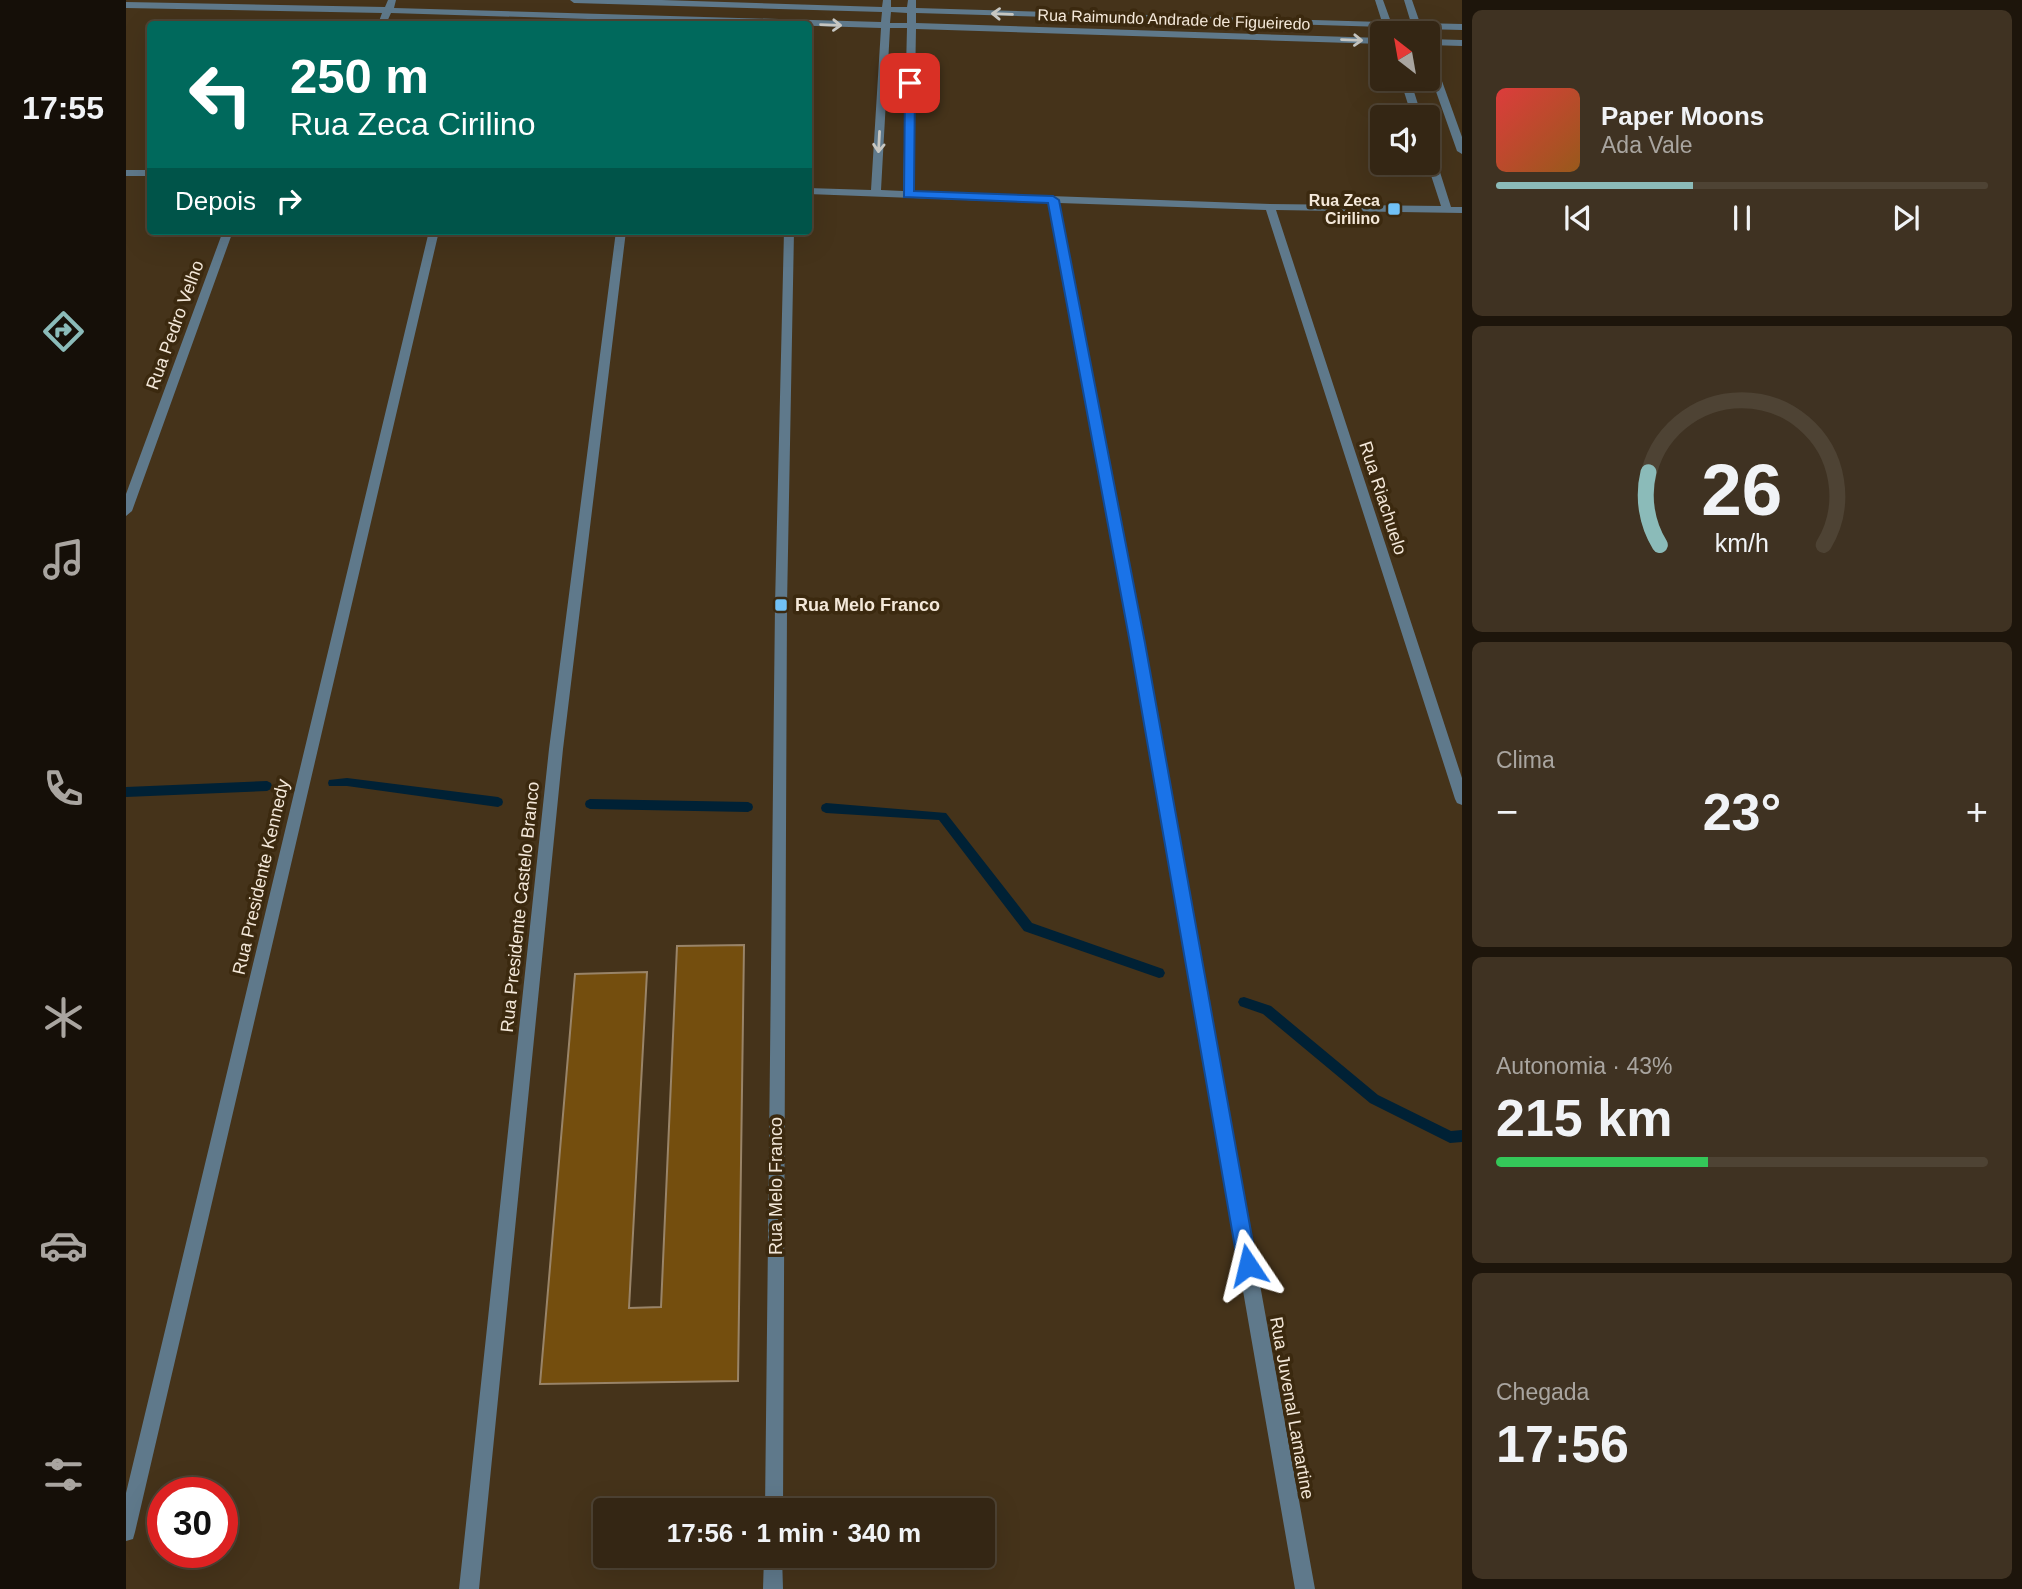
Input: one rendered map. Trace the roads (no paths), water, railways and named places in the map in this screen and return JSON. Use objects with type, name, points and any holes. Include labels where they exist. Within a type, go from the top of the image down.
[{"type":"street","name":"Rua Raimundo Andrade de Figueiredo","points":[[574,0],[887,5],[911,11],[1370,28]]},
{"type":"street","points":[[908,194],[912,0]]},
{"type":"street","points":[[1379,0],[1386,21]]},
{"type":"street","points":[[1408,0],[1415,21]]},
{"type":"street","name":"Rua Raimundo Andrade de Figueiredo","points":[[126,5],[418,5],[758,21]]},
{"type":"street","points":[[876,194],[887,5]]},
{"type":"street","name":"Rua Raimundo Andrade de Figueiredo","points":[[812,24],[1370,41]]},
{"type":"street","name":"Rua Raimundo Andrade de Figueiredo","points":[[1440,28],[1462,27]]},
{"type":"street","points":[[1440,42],[1462,43]]},
{"type":"street","points":[[1440,90],[1462,151]]},
{"type":"street","points":[[126,173],[147,173]]},
{"type":"street","points":[[1436,175],[1447,210]]},
{"type":"street","points":[[812,191],[1270,208],[1462,210]]},
{"type":"street","name":"Rua Juvenal Lamartine","points":[[1053,200],[1137,643],[1305,1589]]},
{"type":"street","name":"Rua Riachuelo","points":[[1270,208],[1462,799]]},
{"type":"street","name":"Rua Pedro Velho","points":[[126,511],[227,235]]},
{"type":"street","name":"Rua Presidente Kennedy","points":[[126,1532],[433,235]]},
{"type":"street","name":"Rua Presidente Castelo Branco","points":[[469,1589],[556,749],[620,235]]},
{"type":"street","name":"Rua Melo Franco","points":[[774,1498],[781,632],[789,235]]},
{"type":"street","points":[[773,1568],[773,1589]]},
{"type":"waterway","points":[[333,783],[347,782],[498,802]]},
{"type":"waterway","points":[[126,792],[267,786]]},
{"type":"waterway","points":[[590,804],[748,807]]},
{"type":"waterway","points":[[826,808],[942,816],[1028,927],[1159,973]]},
{"type":"waterway","points":[[1244,1002],[1267,1010],[1374,1099],[1450,1137],[1462,1136]]},
{"type":"place","name":"Rua Zeca Cirilino","points":[[1394,209]]},
{"type":"place","name":"Rua Melo Franco","points":[[781,605]]}]
